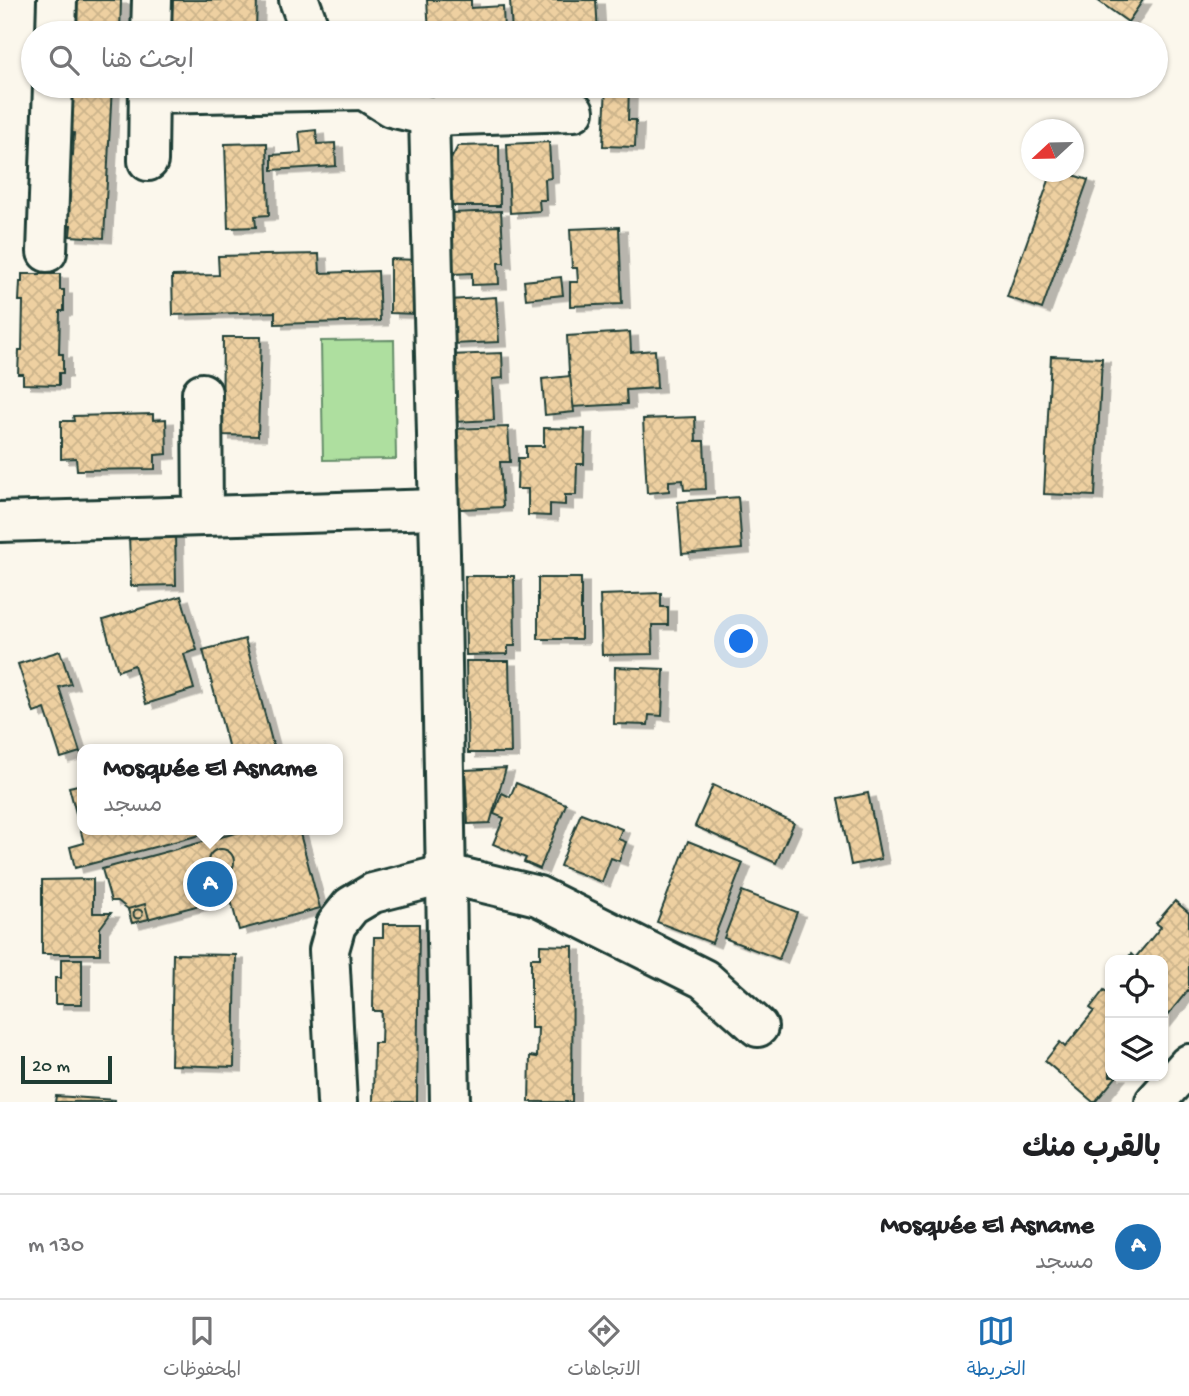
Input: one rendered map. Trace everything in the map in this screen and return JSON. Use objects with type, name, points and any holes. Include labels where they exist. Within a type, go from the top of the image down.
[{"type":"street","points":[[56,21],[57,0]]},
{"type":"street","points":[[151,21],[152,0]]},
{"type":"street","points":[[299,0],[307,21]]},
{"type":"street","points":[[47,252],[53,98]]},
{"type":"street","points":[[148,161],[149,98]]},
{"type":"street","points":[[377,98],[391,107],[429,116],[574,111]]},
{"type":"street","points":[[429,116],[450,1102]]},
{"type":"street","points":[[202,393],[203,516]]},
{"type":"street","points":[[0,522],[438,509]]},
{"type":"street","points":[[337,1102],[329,950],[336,925],[351,906],[373,892],[447,874],[538,896],[704,979],[758,1027]]},
{"type":"street","points":[[1155,1102],[1189,1064]]},
{"type":"green space","points":[[394,340],[396,459],[323,460],[321,341]]},
{"type":"building","points":[[76,0],[121,0],[120,21],[75,21]]},
{"type":"building","points":[[164,0],[257,0],[256,21],[163,21]]},
{"type":"building","points":[[427,0],[471,0],[471,8],[503,6],[504,21],[428,21]]},
{"type":"building","points":[[510,0],[596,0],[597,21],[511,21]]},
{"type":"building","points":[[1097,0],[1143,0],[1127,21]]},
{"type":"building","points":[[71,98],[111,98],[104,238],[70,236],[71,225],[64,225],[68,154],[73,155],[74,133],[69,132]]},
{"type":"building","points":[[605,98],[629,98],[628,120],[636,120],[635,147],[603,146]]},
{"type":"building","points":[[316,130],[317,144],[335,143],[336,166],[272,170],[272,155],[301,153],[299,132]]},
{"type":"building","points":[[549,142],[551,178],[545,179],[546,200],[539,200],[540,211],[510,213],[507,144]]},
{"type":"building","points":[[267,143],[269,215],[255,216],[256,227],[228,228],[225,144]]},
{"type":"building","points":[[499,145],[500,206],[450,206],[449,163],[458,146]]},
{"type":"building","points":[[1088,180],[1042,309],[1007,297],[1048,182]]},
{"type":"building","points":[[501,211],[504,263],[498,263],[499,284],[472,285],[472,273],[453,274],[450,213]]},
{"type":"building","points":[[619,227],[622,304],[570,306],[570,282],[578,282],[577,268],[572,268],[570,229]]},
{"type":"building","points":[[319,254],[320,273],[378,271],[380,321],[275,324],[275,312],[173,315],[172,276],[219,275],[218,256]]},
{"type":"building","points":[[390,259],[418,260],[417,314],[390,313]]},
{"type":"building","points":[[22,274],[60,274],[60,290],[64,290],[64,311],[60,311],[59,354],[63,354],[63,373],[59,373],[59,385],[23,384],[23,374],[18,374],[19,350],[22,350],[23,301],[19,301]]},
{"type":"building","points":[[561,277],[563,295],[526,299],[524,281]]},
{"type":"building","points":[[496,297],[499,342],[452,344],[450,300]]},
{"type":"building","points":[[630,332],[631,352],[655,350],[657,388],[626,390],[627,404],[571,407],[567,336]]},
{"type":"building","points":[[223,337],[261,337],[258,436],[222,435]]},
{"type":"building","points":[[502,353],[503,378],[492,379],[494,420],[453,422],[449,355]]},
{"type":"building","points":[[1051,356],[1102,358],[1095,496],[1044,494]]},
{"type":"building","points":[[570,376],[574,412],[545,415],[542,379]]},
{"type":"building","points":[[153,414],[153,420],[166,419],[167,454],[155,455],[155,469],[77,470],[76,458],[61,459],[61,421],[74,421],[73,416]]},
{"type":"building","points":[[695,417],[696,441],[704,441],[706,489],[684,490],[683,480],[669,481],[669,491],[647,493],[643,419]]},
{"type":"building","points":[[508,427],[510,462],[500,462],[503,507],[461,509],[454,503],[451,429]]},
{"type":"building","points":[[544,428],[585,429],[584,464],[577,464],[576,495],[565,495],[565,505],[550,504],[550,516],[528,515],[528,489],[517,489],[518,458],[526,458],[526,446],[544,446]]},
{"type":"building","points":[[738,497],[742,549],[682,554],[678,502]]},
{"type":"building","points":[[175,534],[176,585],[131,586],[129,536]]},
{"type":"building","points":[[465,576],[514,576],[515,646],[508,646],[508,654],[466,655]]},
{"type":"building","points":[[538,578],[581,578],[581,639],[538,639]]},
{"type":"building","points":[[661,593],[661,607],[668,607],[668,625],[652,625],[653,654],[602,655],[600,595]]},
{"type":"building","points":[[181,596],[197,650],[184,654],[194,689],[146,704],[134,665],[118,671],[103,620]]},
{"type":"building","points":[[245,639],[273,744],[228,744],[203,650]]},
{"type":"building","points":[[60,651],[71,684],[59,687],[77,744],[77,753],[61,758],[45,709],[34,713],[18,664]]},
{"type":"building","points":[[466,661],[509,661],[511,753],[468,753]]},
{"type":"building","points":[[615,667],[664,669],[662,716],[649,715],[648,725],[614,724]]},
{"type":"building","points":[[506,768],[490,823],[468,824],[465,770]]},
{"type":"building","points":[[516,783],[566,804],[540,869],[524,862],[526,858],[493,844],[504,818],[494,814],[502,793],[510,797]]},
{"type":"building","points":[[77,785],[77,817],[69,787]]},
{"type":"building","points":[[713,785],[794,823],[776,863],[695,826]]},
{"type":"building","points":[[868,793],[881,859],[851,865],[838,799]]},
{"type":"building","points":[[581,813],[622,829],[618,839],[626,842],[619,861],[611,858],[602,882],[560,866]]},
{"type":"building","points":[[82,835],[200,835],[75,868],[70,847],[84,843]]},
{"type":"building","points":[[228,835],[300,835],[320,908],[239,930],[230,897],[132,923],[128,909],[118,901],[111,901],[102,869]]},
{"type":"building","points":[[688,841],[743,863],[712,943],[657,922]]},
{"type":"building","points":[[221,849],[230,853],[234,862],[230,871],[221,875],[212,871],[208,862],[212,853]]},
{"type":"building","points":[[93,879],[93,913],[111,913],[100,928],[100,954],[42,954],[42,880]]},
{"type":"building","points":[[742,891],[797,912],[779,959],[724,938]]},
{"type":"building","points":[[1175,901],[1189,913],[1189,989],[1168,1015],[1168,955],[1138,955],[1161,927],[1156,923]]},
{"type":"building","points":[[145,904],[149,919],[132,923],[128,909]]},
{"type":"building","points":[[138,910],[142,914],[138,918],[134,914]]},
{"type":"building","points":[[383,924],[419,924],[417,1102],[373,1102],[374,1043],[381,1043],[382,1011],[373,1011],[374,937],[383,937]]},
{"type":"building","points":[[540,945],[573,946],[572,1102],[529,1102],[530,1056],[537,1057],[538,1028],[531,1028],[531,958],[540,958]]},
{"type":"building","points":[[173,954],[236,955],[234,1067],[171,1065]]},
{"type":"building","points":[[61,959],[82,959],[82,1004],[55,1004],[55,978],[61,978]]},
{"type":"building","points":[[1105,991],[1105,1081],[1113,1081],[1095,1102],[1045,1061],[1060,1042],[1065,1047],[1094,1011],[1090,1008]]},
{"type":"building","points":[[56,1096],[115,1100],[115,1102],[55,1102]]},
{"type":"place","name":"Mosquée El Asname","points":[[210,884]]}]
